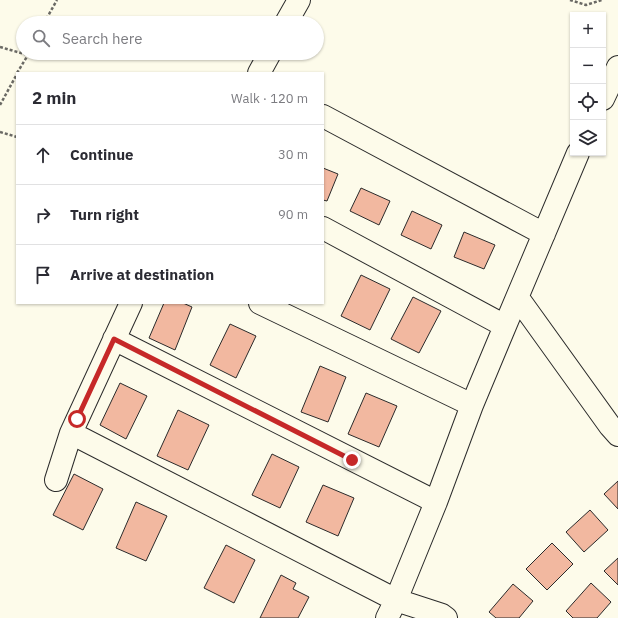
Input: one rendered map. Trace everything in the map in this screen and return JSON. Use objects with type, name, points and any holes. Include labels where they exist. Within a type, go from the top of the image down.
[{"type":"street","points":[[290,16],[299,0]]},
{"type":"street","points":[[259,72],[266,60]]},
{"type":"street","points":[[606,93],[618,67]]},
{"type":"street","points":[[324,117],[544,234]]},
{"type":"street","points":[[392,609],[436,502],[472,405],[577,156]]},
{"type":"street","points":[[324,229],[505,326]]},
{"type":"street","points":[[518,298],[618,435]]},
{"type":"street","points":[[56,480],[71,433],[131,304]]},
{"type":"street","points":[[262,304],[472,405]]},
{"type":"street","points":[[114,339],[436,502]]},
{"type":"street","points":[[71,433],[392,609],[442,615],[446,618]]},
{"type":"path","points":[[48,16],[56,0]]},
{"type":"path","points":[[570,0],[586,5],[602,0]]},
{"type":"path","points":[[0,47],[16,51]]},
{"type":"path","points":[[18,72],[25,60]]},
{"type":"path","points":[[0,105],[16,75]]},
{"type":"path","points":[[0,132],[16,137]]},
{"type":"building","points":[[324,168],[338,174],[327,201],[324,200]]},
{"type":"building","points":[[361,188],[390,201],[379,225],[350,211]]},
{"type":"building","points":[[412,211],[442,225],[431,249],[401,235]]},
{"type":"building","points":[[464,232],[495,245],[484,269],[454,257]]},
{"type":"building","points":[[361,275],[390,289],[370,330],[341,316]]},
{"type":"building","points":[[413,297],[441,311],[419,353],[391,339]]},
{"type":"building","points":[[164,304],[185,304],[192,307],[175,350],[149,338]]},
{"type":"building","points":[[230,324],[256,336],[236,378],[210,365]]},
{"type":"building","points":[[320,366],[346,377],[328,422],[301,412]]},
{"type":"building","points":[[120,383],[147,396],[126,439],[100,425]]},
{"type":"building","points":[[366,393],[397,406],[379,447],[348,434]]},
{"type":"building","points":[[178,410],[209,425],[188,470],[157,456]]},
{"type":"building","points":[[272,454],[299,467],[280,508],[252,495]]},
{"type":"building","points":[[74,474],[103,489],[83,530],[53,515]]},
{"type":"building","points":[[618,481],[618,509],[604,494]]},
{"type":"building","points":[[323,485],[354,498],[338,536],[306,522]]},
{"type":"building","points":[[136,502],[167,516],[146,561],[116,548]]},
{"type":"building","points":[[590,510],[608,530],[584,552],[566,532]]},
{"type":"building","points":[[552,543],[573,564],[547,590],[526,569]]},
{"type":"building","points":[[226,545],[255,560],[234,603],[204,588]]},
{"type":"building","points":[[618,558],[618,585],[604,571]]},
{"type":"building","points":[[281,575],[296,583],[293,589],[309,597],[298,618],[260,618]]},
{"type":"building","points":[[591,583],[611,602],[597,618],[573,618],[566,611]]},
{"type":"building","points":[[513,584],[533,601],[519,618],[496,618],[489,612]]},
{"type":"route","points":[[77,419],[114,339],[352,460]]}]
